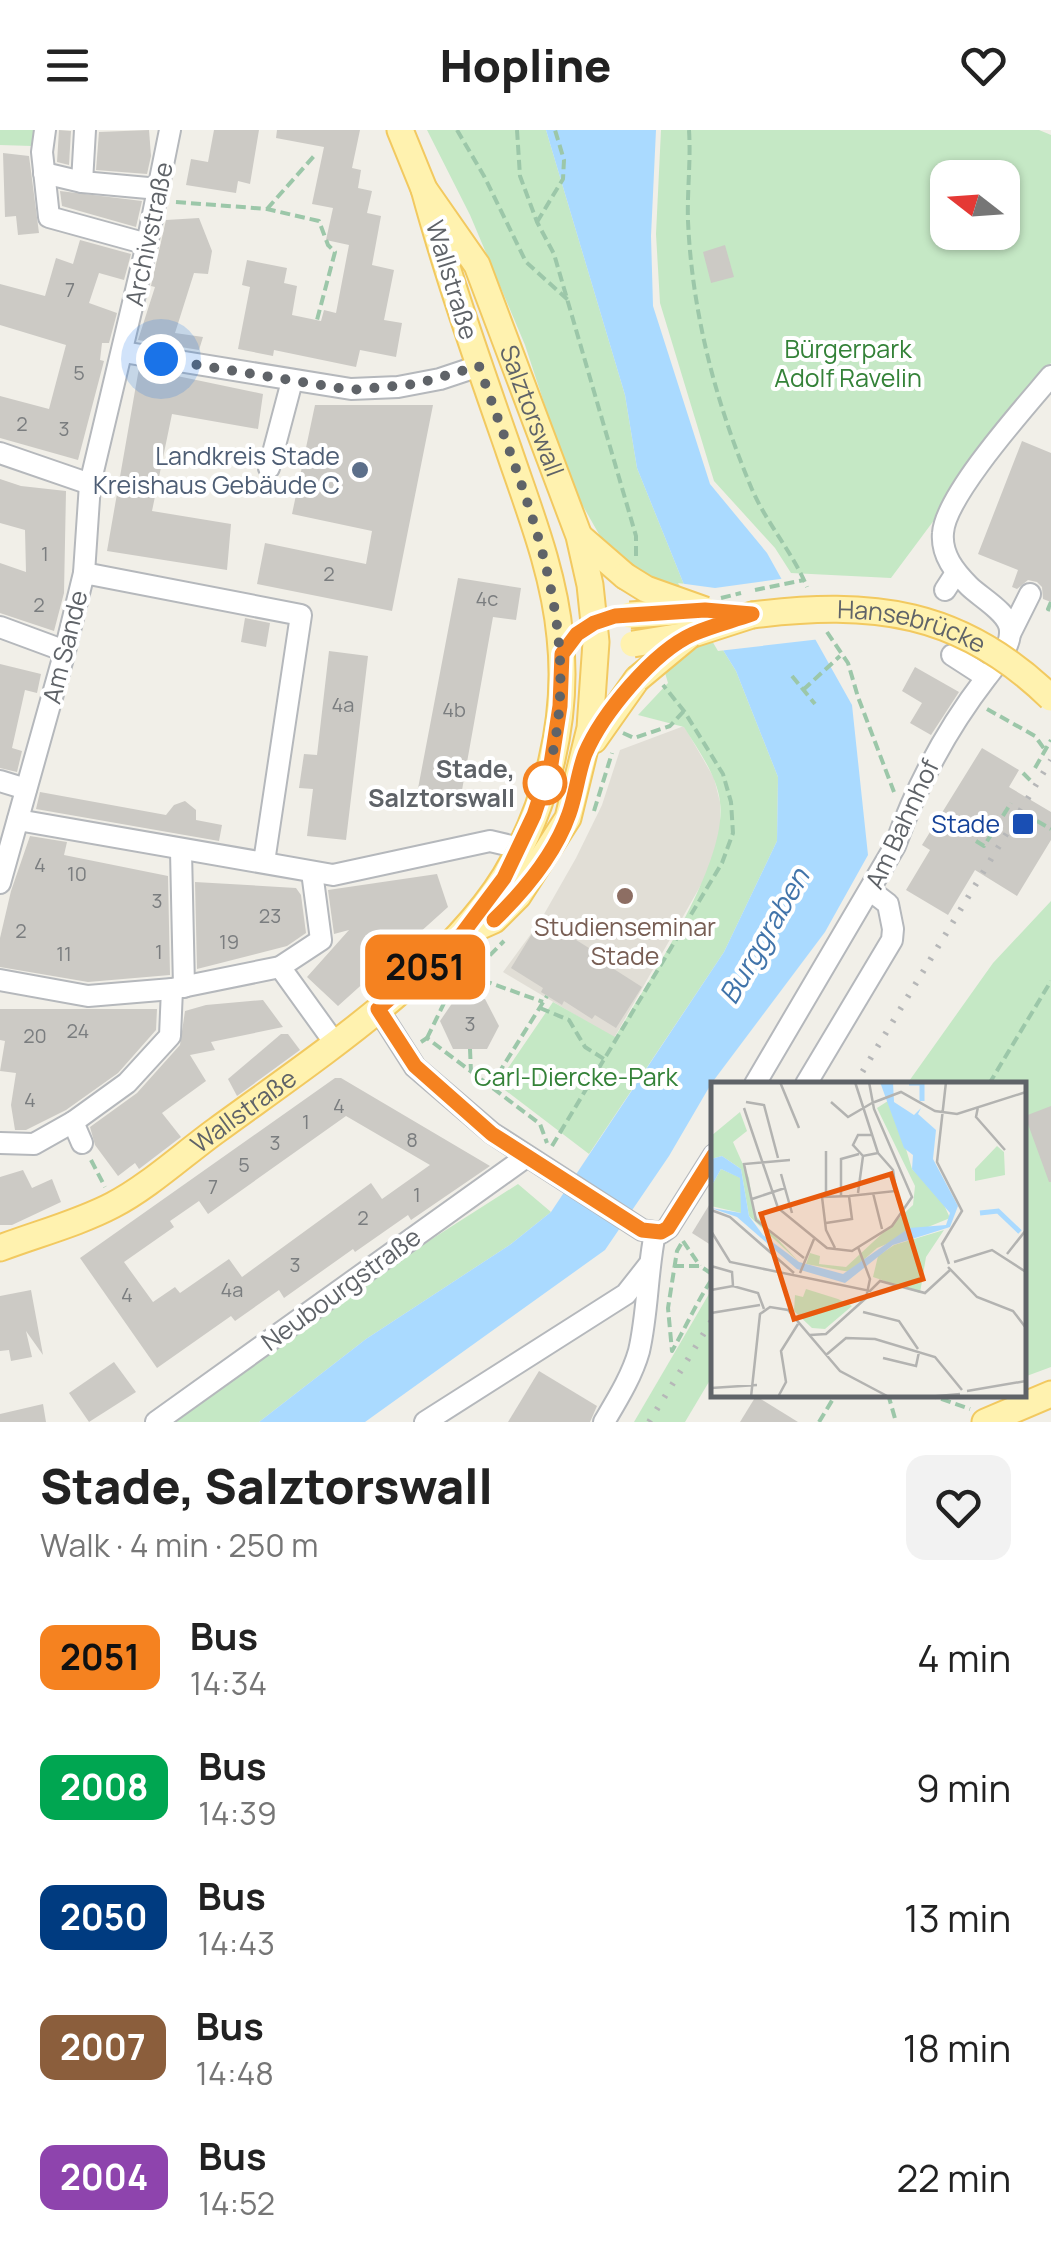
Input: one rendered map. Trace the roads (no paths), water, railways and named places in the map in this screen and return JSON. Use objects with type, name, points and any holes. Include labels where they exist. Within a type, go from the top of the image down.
[{"type":"main road","name":"Salztorswall","points":[[400,130],[424,189],[477,265],[579,536]]},
{"type":"main road","name":"Wallstraße","points":[[0,1248],[114,1205],[378,1009],[462,934],[504,878],[520,848],[555,747],[562,654],[556,605],[540,543],[445,266],[424,189]]},
{"type":"main road","points":[[479,366],[511,355]]},
{"type":"main road","name":"Wallstraße","points":[[462,934],[494,920],[518,896],[568,818],[586,753],[594,697],[579,536]]},
{"type":"main road","name":"Hansebrücke","points":[[579,536],[646,589],[705,610]]},
{"type":"main road","points":[[556,605],[590,633],[562,654]]},
{"type":"main road","name":"Hansebrücke","points":[[590,633],[630,615],[705,610],[752,614],[837,607],[918,616],[990,648],[1051,698]]},
{"type":"main road","name":"Hansebrücke","points":[[590,633],[618,646],[690,635],[752,614]]},
{"type":"main road","name":"Hansebrücke","points":[[586,753],[637,679],[690,635]]},
{"type":"main road","points":[[988,1419],[1051,1394]]},
{"type":"street","points":[[45,130],[44,174],[49,217],[147,244]]},
{"type":"street","points":[[82,182],[85,130]]},
{"type":"street","name":"Archivstraße","points":[[84,573],[90,484],[171,130]]},
{"type":"street","points":[[44,174],[158,195]]},
{"type":"street","points":[[123,352],[327,388],[378,389],[440,379],[479,366]]},
{"type":"street","points":[[1011,632],[1007,620],[950,582],[943,532],[952,507],[1007,428],[1051,376]]},
{"type":"street","points":[[269,468],[292,381]]},
{"type":"street","points":[[0,454],[90,484]]},
{"type":"street","name":"Am Sande","points":[[0,883],[66,651],[84,573],[301,615],[264,862]]},
{"type":"street","name":"Am Bahnhof","points":[[756,1082],[871,891],[896,846],[909,805],[935,753],[986,678],[1030,594]]},
{"type":"street","points":[[0,627],[66,651]]},
{"type":"street","points":[[952,656],[986,678]]},
{"type":"street","points":[[0,781],[26,789]]},
{"type":"street","points":[[18,820],[333,875],[490,842],[520,848]]},
{"type":"street","points":[[0,1143],[34,1144],[72,1122],[127,1082],[170,1036],[178,988],[181,850]]},
{"type":"street","points":[[0,980],[88,996],[178,988],[280,966],[321,940],[312,872]]},
{"type":"street","points":[[807,1082],[892,940],[888,904],[871,891]]},
{"type":"street","points":[[280,966],[334,1042]]},
{"type":"street","points":[[378,1009],[404,1054],[492,1134],[645,1229],[668,1228],[676,1221],[711,1160]]},
{"type":"street","points":[[72,1122],[82,1143]]},
{"type":"street","name":"Neubourgstraße","points":[[156,1422],[526,1157]]},
{"type":"street","points":[[604,1422],[638,1353],[648,1266],[645,1229]]},
{"type":"street","points":[[425,1422],[626,1294],[648,1266]]},
{"type":"water","name":"Burggraben","points":[[546,130],[656,130],[651,236],[653,306],[710,484],[767,553],[852,705],[868,855],[825,932],[711,1082],[669,1156],[605,1250],[365,1422],[259,1422],[366,1339],[511,1244],[551,1212],[724,952],[777,841],[778,777],[736,671],[687,592],[637,468],[625,395]]},
{"type":"railway","points":[[856,1082],[1051,760]]},
{"type":"railway","points":[[649,1422],[711,1322]]},
{"type":"place","name":"Landkreis Stade Kreishaus Gebäude C","points":[[360,470]]},
{"type":"place","name":"Stade, Salztorswall","points":[[545,783]]},
{"type":"place","name":"Stade","points":[[1023,824]]},
{"type":"place","name":"Studienseminar Stade","points":[[625,896]]},
{"type":"park label","name":"Bürgerpark Adolf Ravelin","points":[[848,364]]},
{"type":"park label","name":"Carl-Diercke-Park","points":[[576,1077]]}]
